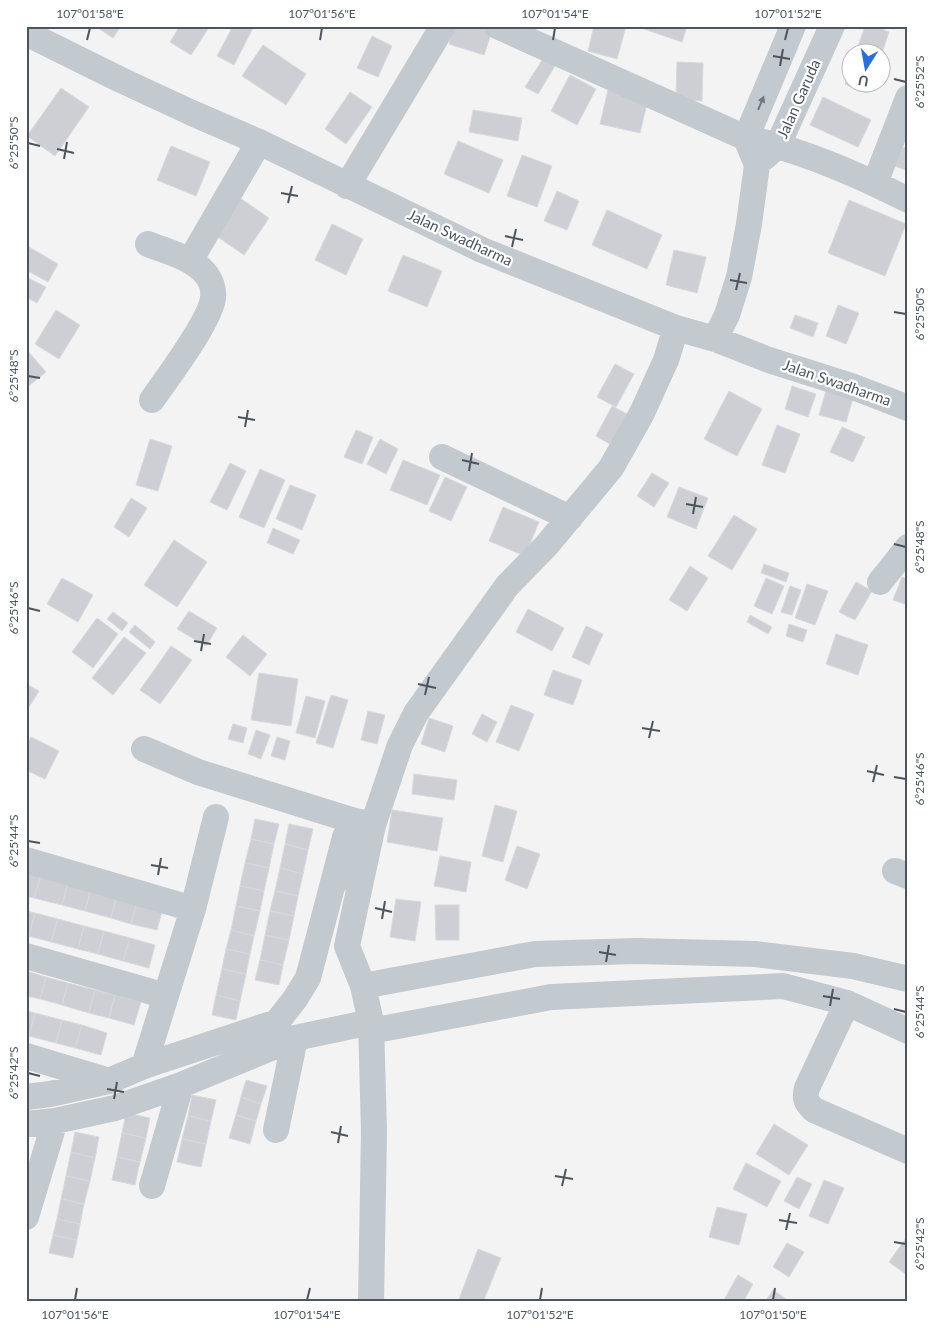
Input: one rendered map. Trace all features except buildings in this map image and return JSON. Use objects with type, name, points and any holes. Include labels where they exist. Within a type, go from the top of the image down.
[{"type":"street","points":[[347,186],[442,26]]},
{"type":"street","points":[[497,26],[746,138],[778,145],[874,183],[908,200]]},
{"type":"street","points":[[714,339],[727,315],[739,277],[757,164],[746,138],[793,26]]},
{"type":"street","name":"Jalan Garuda","points":[[757,164],[778,145],[832,26]]},
{"type":"street","name":"Jalan Swadharma","points":[[26,33],[121,80],[259,142],[482,250],[676,328],[714,339],[769,360],[851,386],[908,408]]},
{"type":"street","points":[[874,183],[908,98]]},
{"type":"street","points":[[190,261],[259,142]]},
{"type":"street","points":[[148,244],[190,261],[206,274],[212,284],[213,298],[204,321],[152,400]]},
{"type":"street","points":[[371,1302],[374,1132],[368,1010],[347,946],[372,825],[400,745],[416,713],[507,586],[546,546],[611,468],[642,413],[666,360],[676,328]]},
{"type":"street","points":[[442,457],[570,518]]},
{"type":"street","points":[[880,582],[908,547]]},
{"type":"street","points":[[144,749],[198,772],[372,825]]},
{"type":"street","points":[[144,1066],[194,909],[216,817]]},
{"type":"street","points":[[26,1097],[50,1094],[109,1081],[144,1066],[277,1022],[295,1000],[308,978],[345,837]]},
{"type":"street","points":[[26,860],[194,909]]},
{"type":"street","points":[[333,883],[345,874],[361,874]]},
{"type":"street","points":[[26,1124],[54,1122],[115,1108],[181,1085],[368,1010],[535,954],[636,951],[755,954],[852,966],[908,979]]},
{"type":"street","points":[[26,956],[166,996]]},
{"type":"street","points":[[368,1010],[783,986],[847,1003],[908,1031]]},
{"type":"street","points":[[847,1003],[808,1088],[805,1096],[806,1103],[814,1110],[908,1151]]},
{"type":"street","points":[[276,1130],[295,1038]]},
{"type":"street","points":[[26,1056],[109,1081]]},
{"type":"street","points":[[152,1186],[181,1085]]},
{"type":"street","points":[[26,1217],[54,1122]]}]
